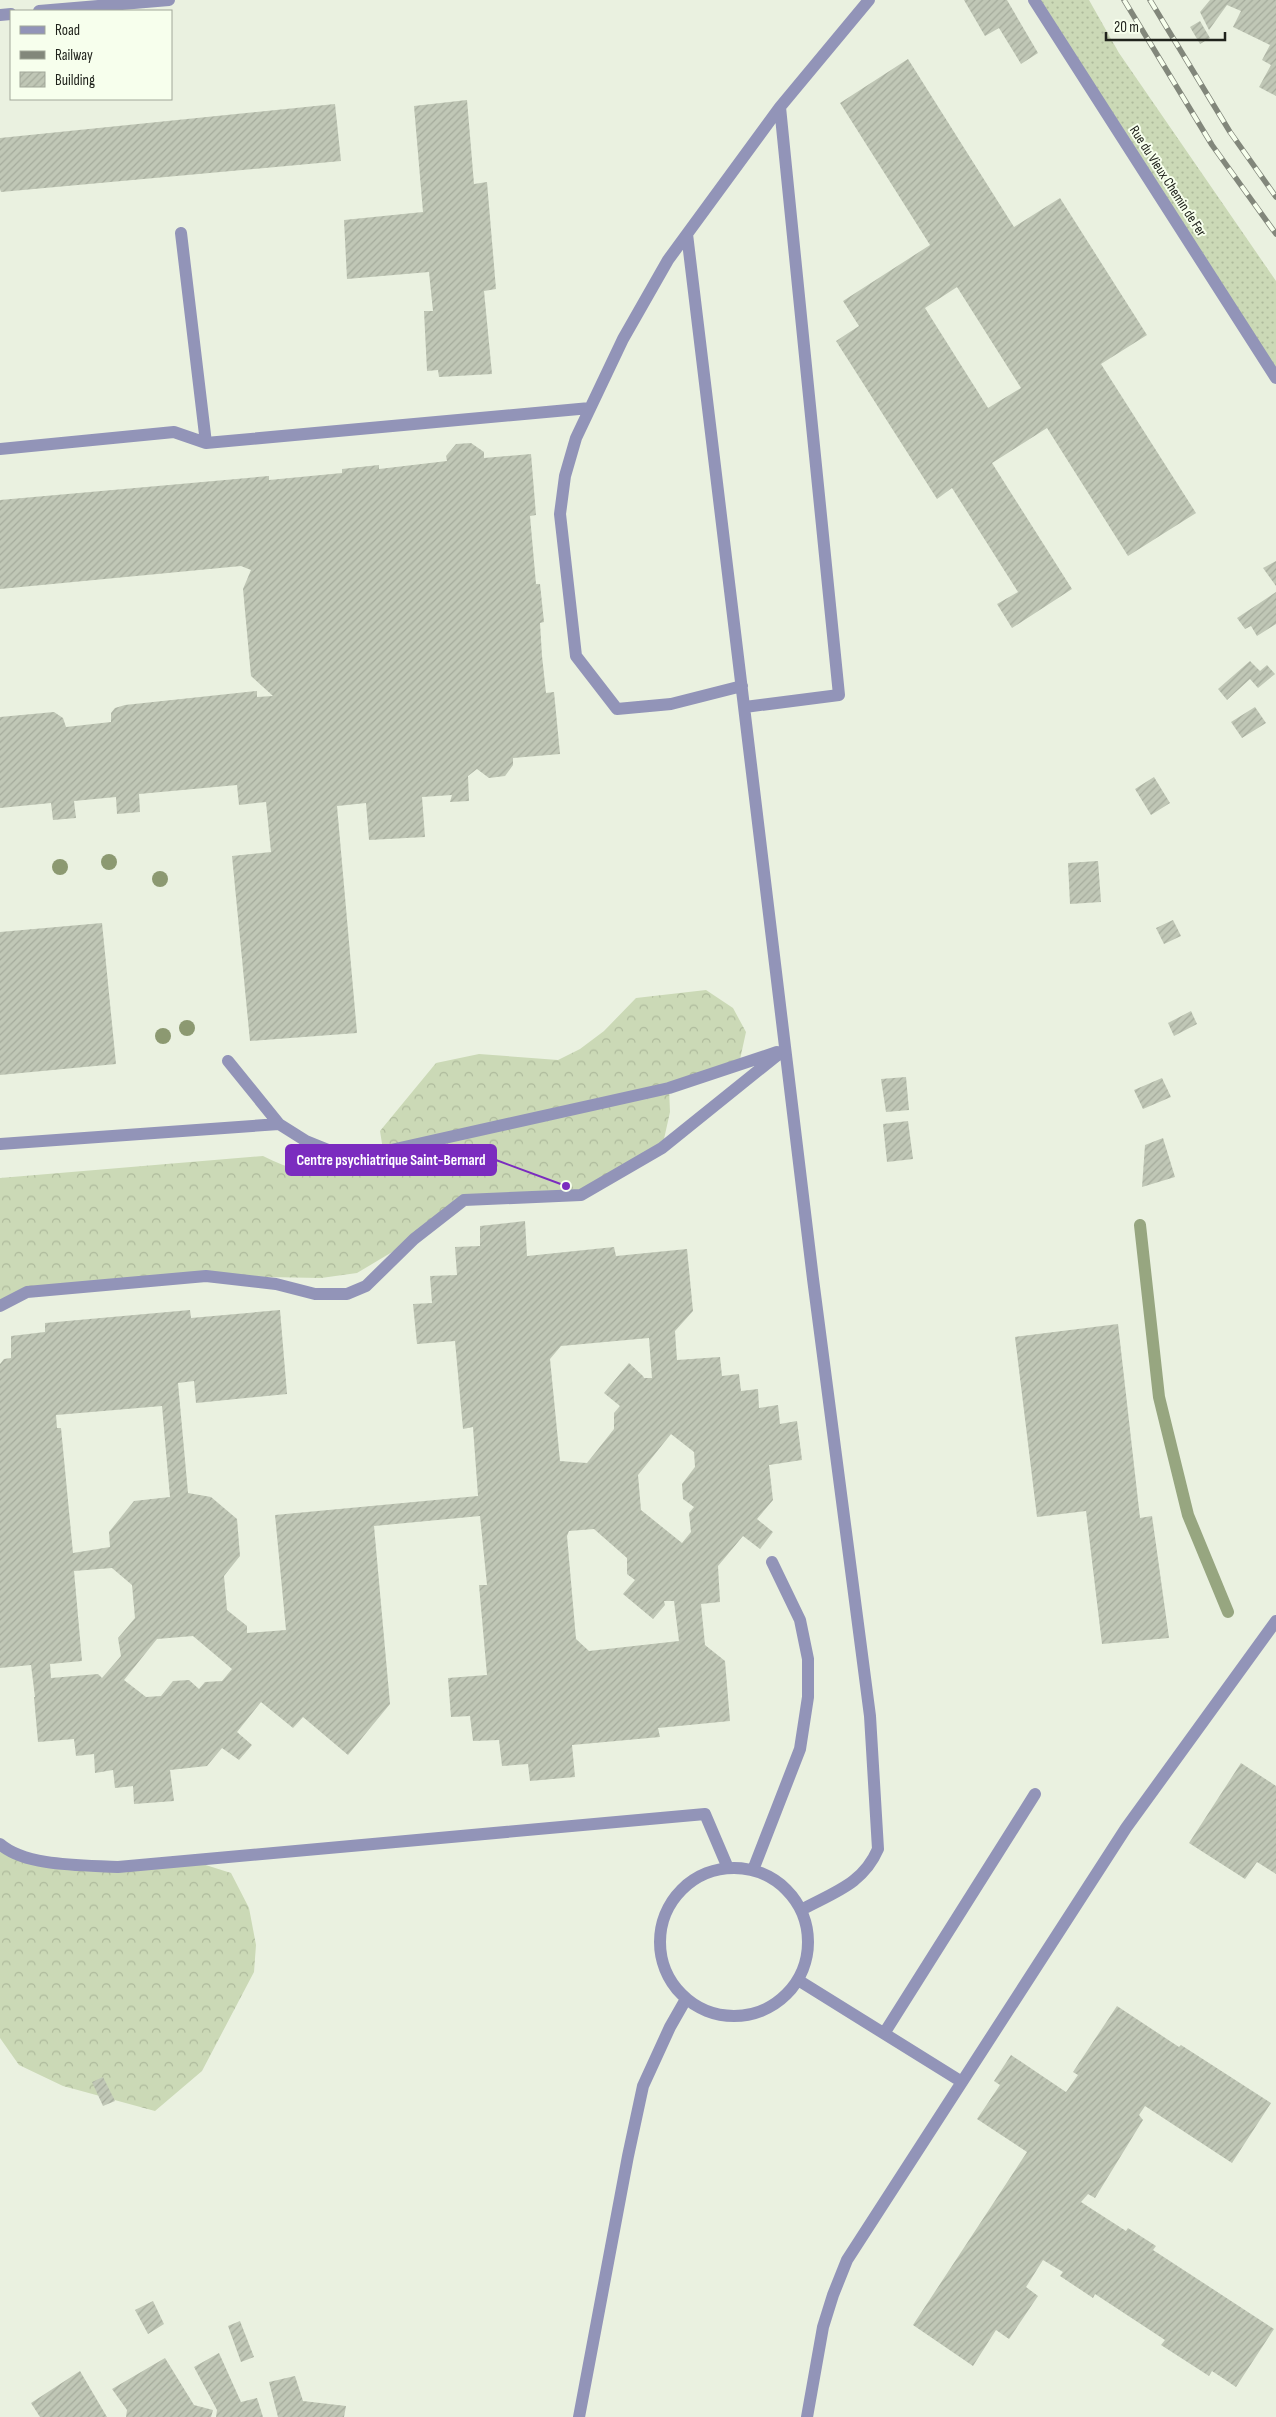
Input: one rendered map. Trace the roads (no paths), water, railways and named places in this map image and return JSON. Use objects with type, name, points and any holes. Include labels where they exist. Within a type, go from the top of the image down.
[{"type":"street","points":[[51,10],[168,0]]},
{"type":"street","points":[[742,686],[671,704],[617,709],[576,656],[560,514],[565,476],[576,438],[590,408],[623,339],[668,260],[780,107],[869,0]]},
{"type":"street","name":"Rue du Vieux Chemin de Fer","points":[[1034,0],[1276,378]]},
{"type":"street","points":[[745,707],[839,695],[780,107]]},
{"type":"street","points":[[181,232],[206,443]]},
{"type":"street","points":[[687,234],[785,1049],[870,1716],[878,1849],[872,1864],[860,1878],[801,1910]]},
{"type":"street","points":[[0,449],[174,432],[206,443],[590,408]]},
{"type":"street","points":[[228,1061],[279,1124],[306,1141],[343,1156],[373,1154],[669,1088],[785,1049]]},
{"type":"street","points":[[0,1306],[27,1292],[206,1276],[276,1284],[315,1294],[347,1294],[366,1286],[414,1239],[464,1200],[581,1194],[662,1148],[785,1049]]},
{"type":"street","points":[[0,1144],[279,1124]]},
{"type":"street","points":[[753,1870],[800,1749],[808,1697],[808,1659],[800,1620],[772,1562]]},
{"type":"street","points":[[807,2417],[823,2327],[847,2260],[1126,1828],[1276,1621]]},
{"type":"street","points":[[885,2032],[1035,1794]]},
{"type":"street","points":[[0,1844],[28,1858],[60,1863],[118,1867],[706,1814],[728,1868]]},
{"type":"street","points":[[728,1868],[753,1870],[773,1878],[790,1892],[801,1910],[808,1933],[807,1957],[798,1980],[785,1997],[767,2009],[746,2015],[725,2016],[704,2010],[686,1999],[671,1981],[662,1961],[660,1938],[664,1917],[674,1899],[688,1884],[707,1873],[728,1868]]},
{"type":"street","points":[[798,1980],[885,2032],[962,2082]]},
{"type":"street","points":[[578,2417],[643,2086],[670,2026],[686,1999]]},
{"type":"waterway","points":[[1140,1225],[1159,1397],[1188,1515],[1228,1612]]},
{"type":"railway","points":[[1124,0],[1212,145],[1276,234]]},
{"type":"railway","points":[[1150,0],[1230,132],[1276,197]]},
{"type":"place","name":"Centre psychiatrique Saint-Bernard","points":[[566,1186]]}]
